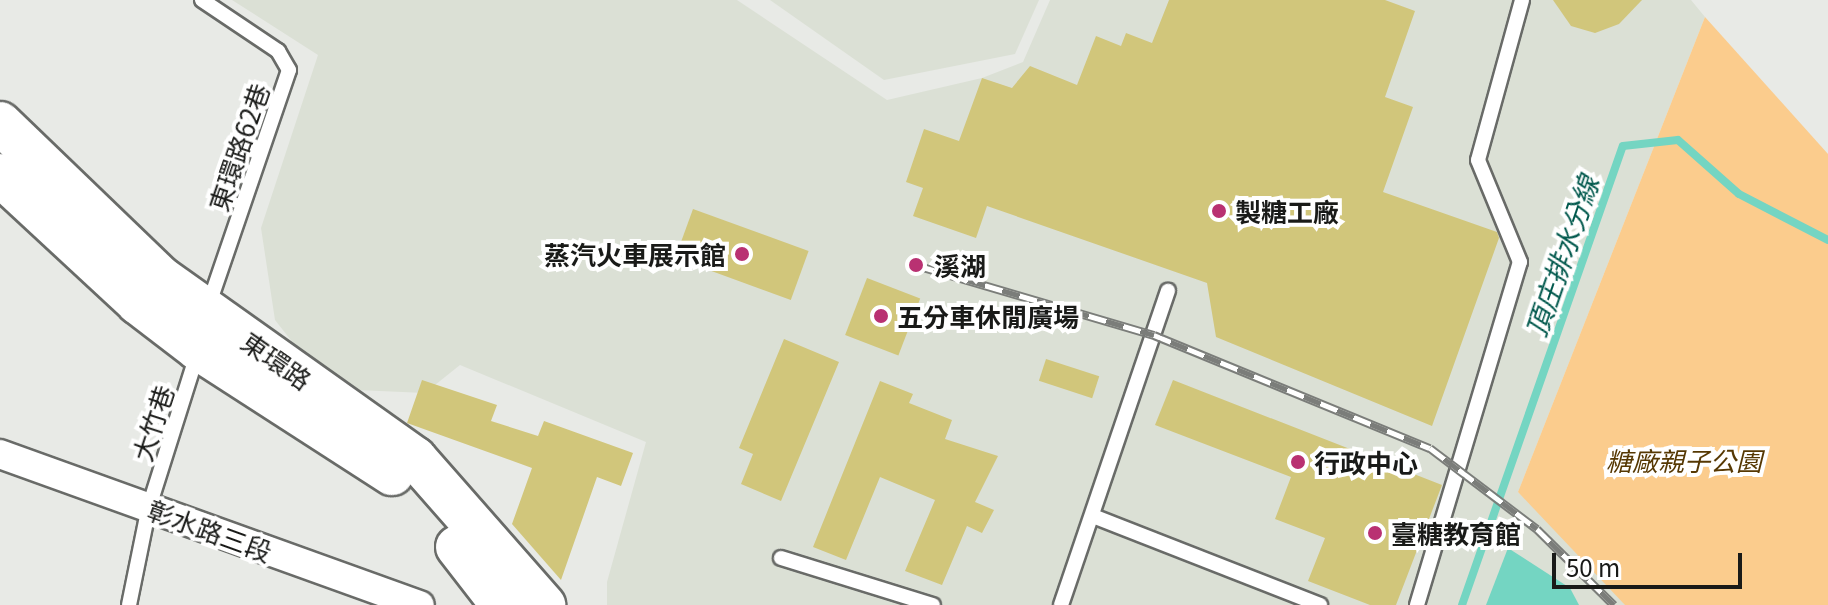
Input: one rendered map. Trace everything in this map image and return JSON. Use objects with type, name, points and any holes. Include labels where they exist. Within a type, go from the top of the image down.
[{"type":"main road","name":"東環路","points":[[0,123],[102,225],[160,277],[203,329],[399,479],[502,605]]},
{"type":"main road","name":"東環路","points":[[0,175],[102,271],[415,458],[544,605]]},
{"type":"street","name":"彰水路三段","points":[[0,454],[420,605]]},
{"type":"lane","name":"東環路62巷","points":[[202,0],[278,51],[289,70],[203,329]]},
{"type":"lane","points":[[1417,605],[1520,262],[1478,160],[1522,0]]},
{"type":"lane","points":[[1061,605],[1168,291]]},
{"type":"lane","name":"大竹巷","points":[[129,605],[149,507],[203,329]]},
{"type":"lane","points":[[1093,516],[1320,605]]},
{"type":"lane","points":[[781,558],[933,605]]},
{"type":"shaded area","points":[[232,0],[737,0],[887,100],[982,78],[1023,62],[1050,0],[1691,0],[1705,17],[1518,492],[1644,605],[607,605],[607,582],[646,442],[460,365],[425,393],[357,390],[305,358],[275,320],[261,228],[318,55]]},
{"type":"shaded area","points":[[770,0],[1039,0],[1015,54],[884,80]]},
{"type":"shaded area","points":[[1508,548],[1570,588],[1579,605],[1486,605]]},
{"type":"green space","name":"糖廠親子公園","points":[[1705,17],[1828,154],[1828,605],[1625,605],[1518,492]]},
{"type":"building","name":"製糖工廠","points":[[1169,0],[1385,0],[1415,11],[1385,97],[1413,107],[1383,192],[1497,232],[1499,238],[1432,426],[1216,337],[1207,283],[987,206],[976,238],[913,216],[923,188],[906,182],[924,129],[959,141],[982,78],[1012,88],[1030,66],[1077,85],[1096,36],[1121,46],[1126,33],[1152,43]]},
{"type":"building","points":[[1553,0],[1642,0],[1619,24],[1595,33],[1571,26]]},
{"type":"building","name":"蒸汽火車展示館","points":[[693,209],[809,251],[791,300],[675,258]]},
{"type":"building","name":"五分車休閒廣場","points":[[867,278],[920,298],[898,355],[845,335]]},
{"type":"building","points":[[784,339],[839,362],[781,501],[741,484],[753,454],[739,448]]},
{"type":"building","points":[[1046,359],[1099,376],[1092,398],[1039,381]]},
{"type":"building","points":[[422,380],[497,405],[491,421],[538,436],[544,421],[633,453],[621,486],[597,477],[561,580],[512,524],[532,468],[407,423]]},
{"type":"building","points":[[1173,380],[1442,485],[1396,605],[1370,605],[1308,581],[1325,538],[1275,519],[1291,477],[1155,425]]},
{"type":"building","points":[[880,381],[913,394],[909,403],[952,420],[945,439],[998,456],[975,502],[994,510],[982,533],[967,526],[942,585],[905,571],[935,500],[880,477],[846,560],[813,547]]},
{"type":"waterway","name":"頂庄排水分線","points":[[1462,605],[1623,146],[1678,140],[1739,194],[1828,240]]},
{"type":"railway","points":[[916,265],[1154,335],[1430,448],[1537,529],[1614,605]]},
{"type":"place","name":"製糖工廠","points":[[1219,211]]},
{"type":"place","name":"蒸汽火車展示館","points":[[742,254]]},
{"type":"place","name":"溪湖","points":[[916,265]]},
{"type":"place","name":"五分車休閒廣場","points":[[881,316]]},
{"type":"place","name":"行政中心","points":[[1298,462]]},
{"type":"place","name":"臺糖教育館","points":[[1375,533]]}]
